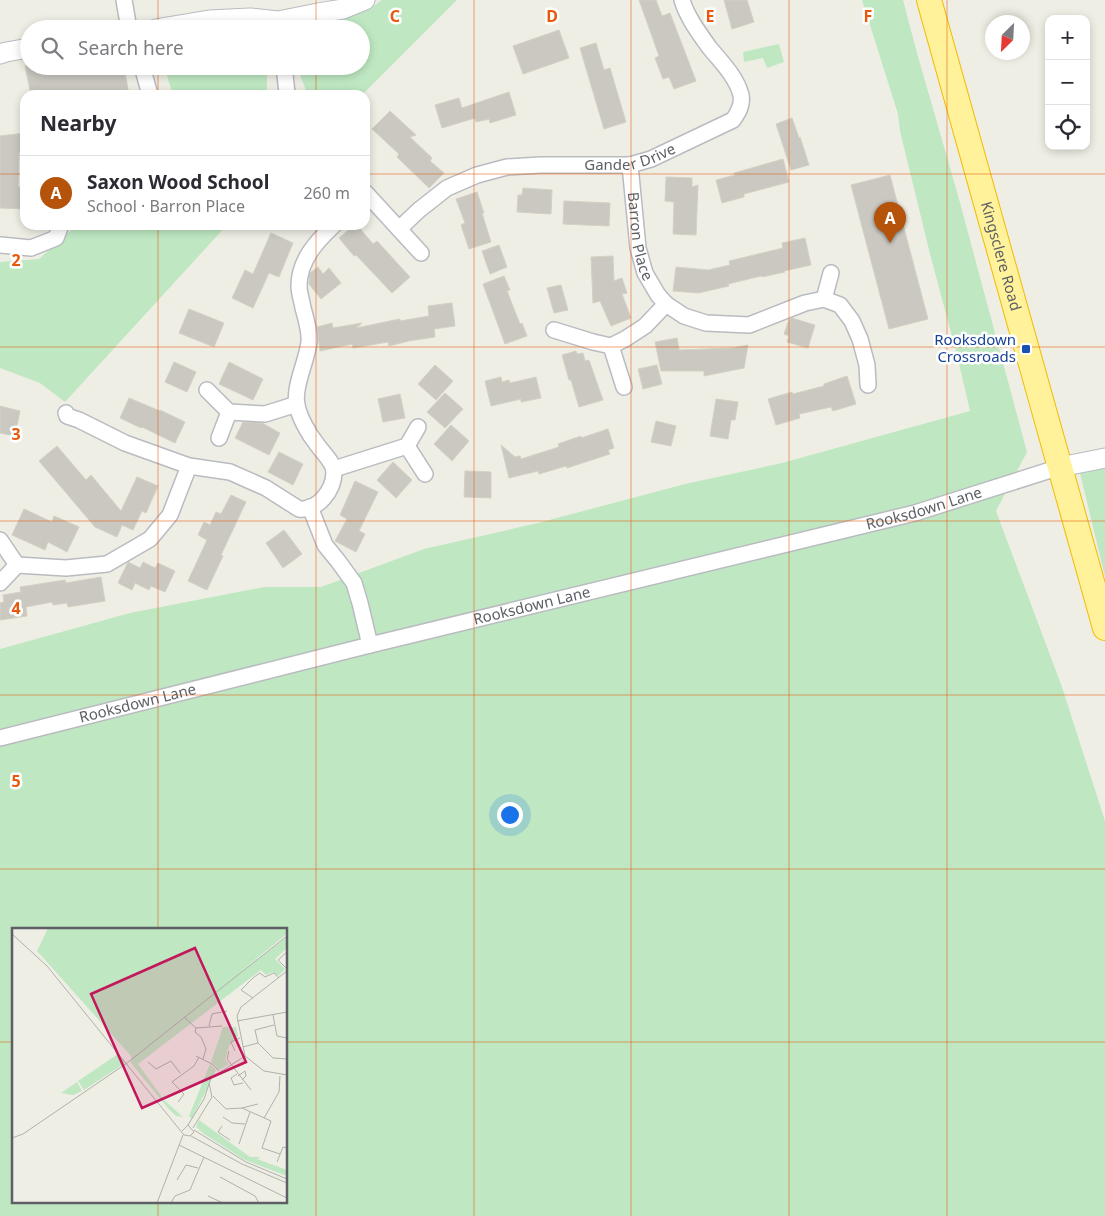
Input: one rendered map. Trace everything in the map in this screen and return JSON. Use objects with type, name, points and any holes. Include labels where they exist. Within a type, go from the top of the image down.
[{"type":"highway","name":"Kingsclere Road","points":[[929,0],[1105,628]]},
{"type":"street","points":[[124,0],[127,20]]},
{"type":"street","points":[[295,20],[318,13],[343,9],[365,0]]},
{"type":"street","name":"Gander Drive","points":[[399,229],[447,188],[477,175],[507,167],[532,165],[630,164],[652,159],[733,120],[740,110],[742,97],[732,75],[709,47],[682,0]]},
{"type":"street","points":[[209,20],[250,18],[258,20]]},
{"type":"street","points":[[0,54],[20,50]]},
{"type":"street","points":[[144,75],[149,90]]},
{"type":"street","points":[[285,75],[287,90]]},
{"type":"street","name":"Barron Place","points":[[630,164],[638,248],[645,273],[658,295],[666,304],[684,316],[706,323],[749,325],[805,303],[824,299]]},
{"type":"street","points":[[370,199],[420,253]]},
{"type":"street","points":[[0,245],[31,248],[56,238],[59,230]]},
{"type":"street","points":[[66,413],[67,416],[125,443],[189,466],[230,472],[266,488],[299,509],[319,504],[333,482],[334,469],[315,442],[296,404],[309,340],[299,286],[300,272],[306,256],[329,230]]},
{"type":"street","points":[[831,273],[824,299],[840,305],[852,321],[860,339],[868,385]]},
{"type":"street","points":[[554,330],[611,346],[645,326],[666,304]]},
{"type":"street","points":[[611,346],[624,387]]},
{"type":"street","points":[[207,390],[230,412],[266,414],[296,404]]},
{"type":"street","points":[[219,438],[230,412]]},
{"type":"street","points":[[334,469],[407,446],[418,426]]},
{"type":"street","points":[[407,446],[425,474]]},
{"type":"street","points":[[1060,467],[1105,458]]},
{"type":"street","points":[[17,565],[66,568],[107,564],[116,559],[150,539],[170,515],[189,466]]},
{"type":"street","name":"Rooksdown Lane","points":[[0,738],[370,645],[916,512],[1060,467]]},
{"type":"street","points":[[310,507],[325,545],[354,583],[370,645]]},
{"type":"street","points":[[0,540],[17,565]]},
{"type":"street","points":[[0,583],[17,565]]},
{"type":"green space","points":[[382,0],[457,0],[367,90],[306,90],[300,75],[370,75],[370,20],[338,20],[375,5]]},
{"type":"green space","points":[[862,0],[903,0],[1027,452],[996,511],[1062,687],[1105,821],[1105,1216],[0,1216],[0,649],[130,613],[264,587],[321,587],[424,549],[538,523],[685,484],[782,463],[970,411],[900,131],[898,114]]},
{"type":"green space","points":[[779,44],[784,62],[767,68],[763,58],[744,62],[743,52]]},
{"type":"green space","points":[[167,75],[267,75],[267,90],[171,90]]},
{"type":"green space","points":[[71,230],[222,230],[65,402],[40,383],[0,368],[0,262],[39,259]]},
{"type":"green space","points":[[1105,468],[1105,577],[1080,473]]},
{"type":"building","points":[[639,0],[656,0],[662,16],[670,13],[696,81],[674,89],[669,77],[663,79],[655,58],[659,56]]},
{"type":"building","points":[[724,0],[747,0],[754,22],[732,29]]},
{"type":"building","points":[[559,30],[569,58],[523,74],[513,46]]},
{"type":"building","points":[[596,43],[604,70],[610,68],[626,122],[604,129],[580,48]]},
{"type":"building","points":[[27,75],[126,75],[128,90],[30,90]]},
{"type":"building","points":[[509,92],[516,115],[490,123],[489,119],[476,122],[475,118],[442,128],[435,105],[459,98],[462,108]]},
{"type":"building","points":[[390,111],[416,135],[410,137],[432,158],[430,161],[444,173],[429,188],[397,157],[399,154],[372,129]]},
{"type":"building","points":[[792,118],[809,165],[791,170],[776,124]]},
{"type":"building","points":[[20,134],[18,187],[20,187],[20,209],[0,208],[0,136]]},
{"type":"building","points":[[783,159],[789,182],[744,194],[744,197],[722,203],[716,180]]},
{"type":"building","points":[[890,175],[928,319],[889,329],[851,185]]},
{"type":"building","points":[[666,177],[692,178],[692,187],[698,185],[696,235],[673,234],[674,202],[665,201]]},
{"type":"building","points":[[523,188],[552,190],[551,214],[517,212],[518,195],[522,195]]},
{"type":"building","points":[[477,192],[491,242],[469,249],[461,225],[465,223],[456,199]]},
{"type":"building","points":[[564,201],[610,203],[609,226],[563,224]]},
{"type":"building","points":[[348,230],[361,230],[373,244],[377,241],[410,277],[392,293],[356,255],[354,256],[339,238]]},
{"type":"building","points":[[271,233],[293,243],[279,277],[269,273],[253,308],[232,298],[245,270],[253,274]]},
{"type":"building","points":[[805,238],[811,265],[728,284],[729,286],[698,293],[673,291],[676,267],[708,270],[730,265],[729,261],[783,248],[782,243]]},
{"type":"building","points":[[499,245],[507,267],[490,274],[482,251]]},
{"type":"building","points":[[613,256],[614,281],[622,278],[627,293],[622,294],[631,318],[611,326],[600,301],[593,303],[591,257]]},
{"type":"building","points":[[318,267],[323,274],[329,268],[341,283],[321,299],[309,284],[310,273]]},
{"type":"building","points":[[504,276],[510,290],[507,291],[520,324],[522,323],[527,336],[505,344],[483,284]]},
{"type":"building","points":[[561,285],[568,310],[554,313],[547,288]]},
{"type":"building","points":[[452,303],[455,326],[434,329],[435,337],[389,346],[388,342],[353,348],[352,344],[320,351],[317,327],[332,323],[333,328],[362,323],[356,328],[400,319],[400,321],[429,316],[428,306]]},
{"type":"building","points":[[189,309],[224,323],[214,347],[179,333]]},
{"type":"building","points":[[792,318],[815,325],[808,348],[787,342],[789,336],[784,334],[789,320]]},
{"type":"building","points":[[677,338],[679,350],[732,348],[748,345],[744,368],[704,376],[704,371],[661,371],[655,342]]},
{"type":"building","points":[[576,351],[577,354],[583,353],[585,361],[589,360],[603,400],[579,407],[562,355]]},
{"type":"building","points":[[174,362],[196,372],[187,392],[165,382]]},
{"type":"building","points":[[229,362],[263,379],[253,400],[219,384]]},
{"type":"building","points":[[435,365],[453,381],[436,400],[418,384]]},
{"type":"building","points":[[657,365],[662,384],[643,389],[638,369]]},
{"type":"building","points":[[847,376],[856,404],[833,411],[831,407],[799,414],[800,418],[776,425],[768,399],[824,386],[824,384]]},
{"type":"building","points":[[501,377],[502,382],[509,380],[510,383],[536,377],[541,398],[521,402],[521,399],[491,406],[485,381]]},
{"type":"building","points":[[445,393],[463,409],[445,428],[427,412]]},
{"type":"building","points":[[400,394],[405,418],[383,422],[378,399]]},
{"type":"building","points":[[129,398],[185,422],[175,443],[120,418]]},
{"type":"building","points":[[716,399],[738,402],[735,420],[731,420],[728,439],[710,436]]},
{"type":"building","points":[[0,406],[20,411],[15,436],[0,433]]},
{"type":"building","points":[[656,421],[676,426],[671,446],[651,442]]},
{"type":"building","points":[[243,422],[262,423],[280,433],[269,455],[235,438]]},
{"type":"building","points":[[451,425],[469,441],[452,461],[434,444]]},
{"type":"building","points":[[608,429],[614,448],[608,450],[610,454],[567,468],[566,466],[539,474],[538,471],[509,478],[501,445],[515,457],[520,456],[521,459],[559,447],[558,444],[581,436],[581,438]]},
{"type":"building","points":[[57,446],[86,480],[91,475],[121,511],[137,477],[158,486],[146,513],[142,511],[133,530],[122,525],[117,537],[95,527],[39,461]]},
{"type":"building","points":[[279,452],[303,464],[293,485],[268,472]]},
{"type":"building","points":[[393,462],[412,480],[396,498],[377,480]]},
{"type":"building","points":[[465,471],[491,472],[491,498],[464,497]]},
{"type":"building","points":[[355,481],[378,492],[359,531],[365,534],[356,552],[335,541],[347,519],[340,515]]},
{"type":"building","points":[[231,495],[246,502],[207,590],[188,581],[207,540],[198,535],[204,522],[210,525],[216,512],[221,514]]},
{"type":"building","points":[[24,509],[52,522],[54,516],[79,527],[67,552],[48,542],[45,550],[12,535]]},
{"type":"building","points":[[284,530],[302,554],[283,568],[266,543]]},
{"type":"building","points":[[128,562],[140,568],[143,562],[155,568],[158,563],[175,571],[165,592],[151,586],[149,590],[135,583],[132,590],[118,583]]},
{"type":"building","points":[[101,577],[105,601],[68,607],[67,603],[53,605],[52,602],[26,607],[27,616],[0,620],[0,603],[4,602],[3,595],[21,592],[20,587],[65,580],[66,583]]},
{"type":"place","name":"Saxon Wood School","points":[[890,243]]},
{"type":"place","name":"Rooksdown Crossroads","points":[[1026,349]]}]
